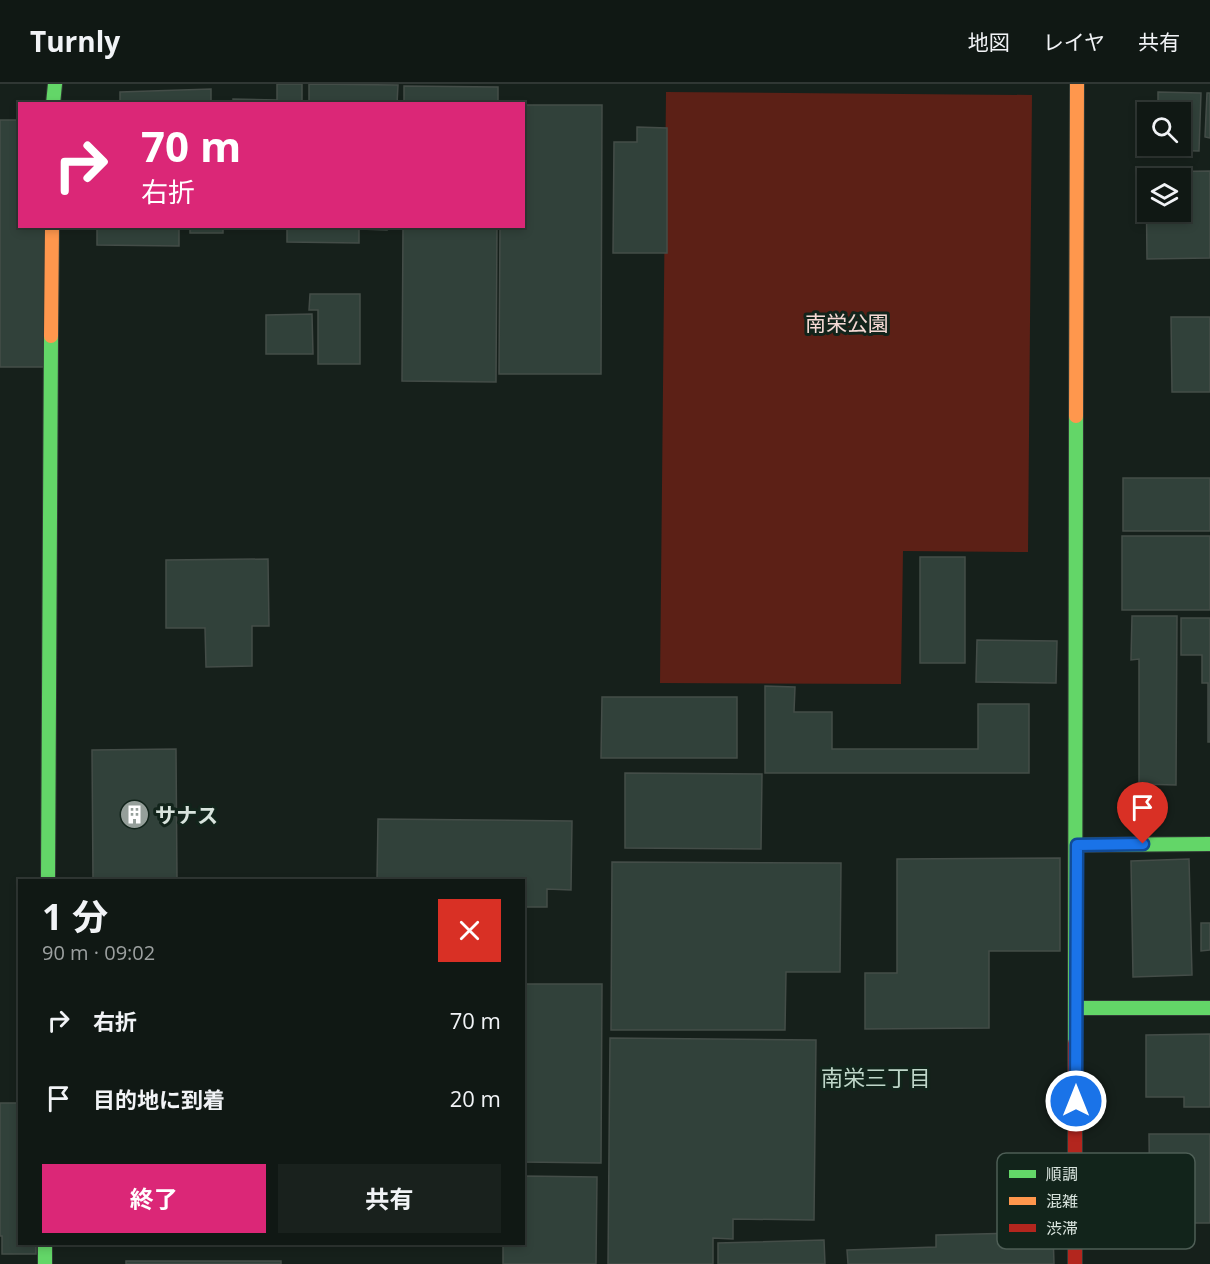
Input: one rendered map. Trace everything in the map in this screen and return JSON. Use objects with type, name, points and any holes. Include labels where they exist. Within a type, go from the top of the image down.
[{"type":"street","points":[[53,102],[55,84]]},
{"type":"street","points":[[1075,1153],[1077,84]]},
{"type":"street","points":[[48,879],[52,228]]},
{"type":"street","points":[[1077,845],[1210,844]]},
{"type":"street","points":[[1076,1008],[1210,1008]]},
{"type":"street","points":[[45,1245],[45,1264]]},
{"type":"street","points":[[1075,1249],[1075,1264]]},
{"type":"green space","name":"南栄公園","points":[[666,92],[1032,95],[1028,552],[903,551],[901,684],[660,683]]},
{"type":"building","points":[[277,84],[302,84],[302,102],[233,102],[233,99],[277,100]]},
{"type":"building","points":[[309,84],[398,85],[397,102],[309,102]]},
{"type":"building","points":[[404,86],[498,87],[498,102],[404,102]]},
{"type":"building","points":[[211,89],[211,102],[120,102],[120,92]]},
{"type":"building","points":[[1158,92],[1201,93],[1199,151],[1191,151],[1191,102],[1158,102]]},
{"type":"building","points":[[1207,93],[1210,93],[1210,138],[1205,137]]},
{"type":"building","points":[[525,105],[602,105],[601,374],[499,374],[500,228],[525,228]]},
{"type":"building","points":[[0,120],[18,120],[18,228],[47,228],[48,367],[0,367]]},
{"type":"building","points":[[637,127],[667,128],[667,253],[613,253],[614,142],[637,142]]},
{"type":"building","points":[[1191,171],[1210,171],[1210,258],[1147,259],[1147,222],[1191,222]]},
{"type":"building","points":[[97,228],[179,228],[179,246],[97,245]]},
{"type":"building","points":[[190,228],[223,228],[223,233],[190,233]]},
{"type":"building","points":[[287,228],[387,228],[387,230],[359,229],[359,243],[287,242]]},
{"type":"building","points":[[403,228],[497,228],[496,382],[402,381]]},
{"type":"building","points":[[310,294],[360,294],[360,364],[318,364],[318,310],[309,310]]},
{"type":"building","points":[[312,314],[313,354],[266,354],[266,315]]},
{"type":"building","points":[[1171,317],[1210,317],[1210,392],[1172,392]]},
{"type":"building","points":[[1123,478],[1210,478],[1210,531],[1123,531]]},
{"type":"building","points":[[1122,536],[1210,536],[1210,610],[1122,610]]},
{"type":"building","points":[[920,557],[965,557],[965,663],[920,663]]},
{"type":"building","points":[[268,559],[269,626],[252,626],[252,666],[206,667],[205,628],[166,628],[166,560]]},
{"type":"building","points":[[1132,616],[1177,616],[1176,785],[1139,784],[1139,659],[1131,660]]},
{"type":"building","points":[[1181,618],[1210,618],[1210,742],[1208,742],[1208,683],[1202,683],[1202,655],[1181,655]]},
{"type":"building","points":[[977,640],[1057,641],[1056,683],[976,682]]},
{"type":"building","points":[[765,686],[795,687],[794,712],[832,712],[832,749],[978,749],[978,704],[1029,704],[1029,773],[765,773]]},
{"type":"building","points":[[602,697],[737,697],[737,758],[601,758]]},
{"type":"building","name":"サナス","points":[[176,749],[177,879],[93,879],[92,750]]},
{"type":"building","points":[[625,773],[762,774],[761,849],[625,848]]},
{"type":"building","points":[[378,819],[572,821],[571,890],[547,889],[547,907],[525,907],[525,879],[377,879]]},
{"type":"building","points":[[1060,858],[1060,951],[989,951],[989,1028],[865,1029],[865,973],[897,973],[897,859]]},
{"type":"building","points":[[1189,859],[1192,975],[1133,977],[1131,861]]},
{"type":"building","points":[[612,862],[841,863],[840,972],[786,972],[785,1030],[611,1030]]},
{"type":"building","points":[[1201,923],[1210,923],[1210,950],[1201,951]]},
{"type":"building","points":[[525,984],[602,984],[601,1163],[525,1162]]},
{"type":"building","points":[[1210,1034],[1210,1107],[1184,1107],[1184,1097],[1146,1097],[1146,1035]]},
{"type":"building","points":[[610,1038],[816,1040],[814,1220],[733,1219],[733,1239],[713,1238],[713,1264],[608,1264]]},
{"type":"building","points":[[0,1103],[18,1103],[18,1245],[36,1245],[36,1254],[2,1254],[2,1236],[0,1236]]},
{"type":"building","points":[[1149,1134],[1210,1134],[1210,1223],[1195,1223],[1195,1153],[1149,1153]]},
{"type":"building","points":[[525,1176],[597,1177],[596,1264],[503,1264],[503,1245],[525,1245]]},
{"type":"building","points":[[997,1233],[997,1249],[1054,1249],[1054,1264],[848,1264],[847,1250],[936,1247],[936,1235]]},
{"type":"building","points":[[824,1240],[825,1264],[718,1264],[718,1243]]},
{"type":"building","points":[[126,1261],[281,1261],[281,1264],[126,1264]]},
{"type":"traffic: fast","points":[[53,102],[55,84]]},
{"type":"traffic: fast","points":[[48,879],[51,336]]},
{"type":"traffic: fast","points":[[1075,1043],[1076,416]]},
{"type":"traffic: fast","points":[[1077,845],[1210,844]]},
{"type":"traffic: fast","points":[[1076,1008],[1210,1008]]},
{"type":"traffic: fast","points":[[45,1245],[45,1264]]},
{"type":"traffic: slow","points":[[1076,416],[1077,84]]},
{"type":"traffic: slow","points":[[51,336],[52,228]]},
{"type":"traffic: jam","points":[[1075,1043],[1075,1153]]},
{"type":"traffic: jam","points":[[1075,1249],[1075,1264]]},
{"type":"place","name":"サナス","points":[[134,815]]},
{"type":"district","name":"南栄三丁目","points":[[876,1077]]},
{"type":"route","points":[[1076,1101],[1077,845],[1143,844]]}]
